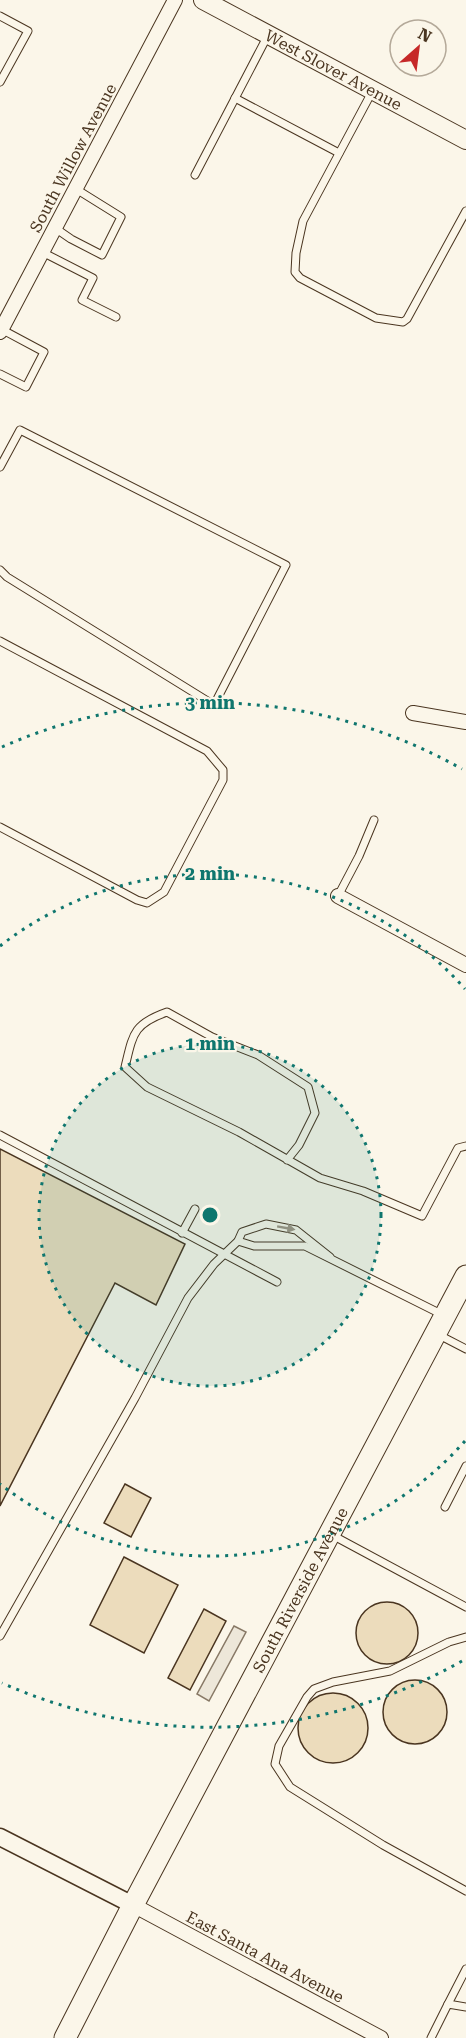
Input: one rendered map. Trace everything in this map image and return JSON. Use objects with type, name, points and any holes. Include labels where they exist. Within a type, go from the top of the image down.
[{"type":"main road","name":"West Slover Avenue","points":[[203,0],[466,140]]},
{"type":"main road","name":"South Riverside Avenue","points":[[65,2038],[466,1276]]},
{"type":"street","name":"South Willow Avenue","points":[[1,331],[175,0]]},
{"type":"street","points":[[412,713],[466,722]]},
{"type":"street","points":[[338,896],[466,965]]},
{"type":"street","points":[[0,1837],[133,1905]]},
{"type":"street","name":"East Santa Ana Avenue","points":[[133,1905],[381,2038]]},
{"type":"lane","points":[[0,16],[28,31],[0,82]]},
{"type":"lane","points":[[195,174],[269,35]]},
{"type":"lane","points":[[372,90],[303,221],[296,253],[295,272],[300,278],[376,318],[403,322],[407,319],[466,211]]},
{"type":"lane","points":[[235,98],[339,153]]},
{"type":"lane","points":[[55,228],[102,255],[121,217],[76,189]]},
{"type":"lane","points":[[42,252],[93,278],[82,300],[116,317]]},
{"type":"lane","points":[[0,374],[26,387],[44,352],[1,331]]},
{"type":"lane","points":[[0,467],[20,430],[286,565],[214,705],[7,577],[0,570]]},
{"type":"lane","points":[[0,641],[207,751],[223,770],[223,780],[164,892],[147,903],[137,900],[0,826]]},
{"type":"lane","points":[[338,896],[359,856],[374,820]]},
{"type":"lane","points":[[287,1160],[299,1145],[315,1113],[308,1087],[258,1054],[212,1037],[167,1012],[148,1018],[133,1035],[125,1066],[147,1087],[239,1132],[287,1160],[320,1178],[363,1191],[422,1216],[458,1148],[466,1146]]},
{"type":"lane","points":[[0,1135],[276,1281]]},
{"type":"lane","points":[[182,1233],[195,1209]]},
{"type":"lane","points":[[0,1636],[188,1298],[199,1282],[238,1241],[242,1232],[267,1224],[296,1230],[330,1257],[440,1325],[466,1349]]},
{"type":"lane","points":[[238,1241],[254,1246],[304,1245],[330,1257]]},
{"type":"lane","points":[[445,1507],[466,1466]]},
{"type":"lane","points":[[330,1533],[466,1607]]},
{"type":"lane","points":[[466,1637],[449,1642],[390,1671],[333,1682],[314,1689],[279,1746],[275,1764],[290,1787],[383,1845],[466,1891]]},
{"type":"lane","points":[[431,2038],[466,1969]]},
{"type":"lane","points":[[448,2004],[466,2007]]},
{"type":"shaded area","points":[[234,1626],[246,1632],[209,1701],[197,1694]]},
{"type":"building","points":[[0,1149],[185,1244],[156,1305],[115,1283],[0,1506]]},
{"type":"building","points":[[125,1484],[151,1498],[131,1537],[104,1523]]},
{"type":"building","points":[[124,1557],[178,1585],[144,1653],[90,1625]]},
{"type":"building","points":[[387,1602],[409,1611],[418,1633],[409,1655],[387,1664],[365,1655],[356,1633],[365,1611]]},
{"type":"building","points":[[204,1609],[226,1621],[190,1690],[168,1678]]},
{"type":"building","points":[[415,1680],[438,1689],[447,1712],[438,1735],[415,1744],[392,1735],[383,1712],[392,1689]]},
{"type":"building","points":[[333,1693],[346,1696],[358,1703],[365,1715],[368,1728],[365,1741],[358,1753],[346,1760],[333,1763],[320,1760],[308,1753],[301,1741],[298,1728],[301,1715],[308,1703],[320,1696]]}]
